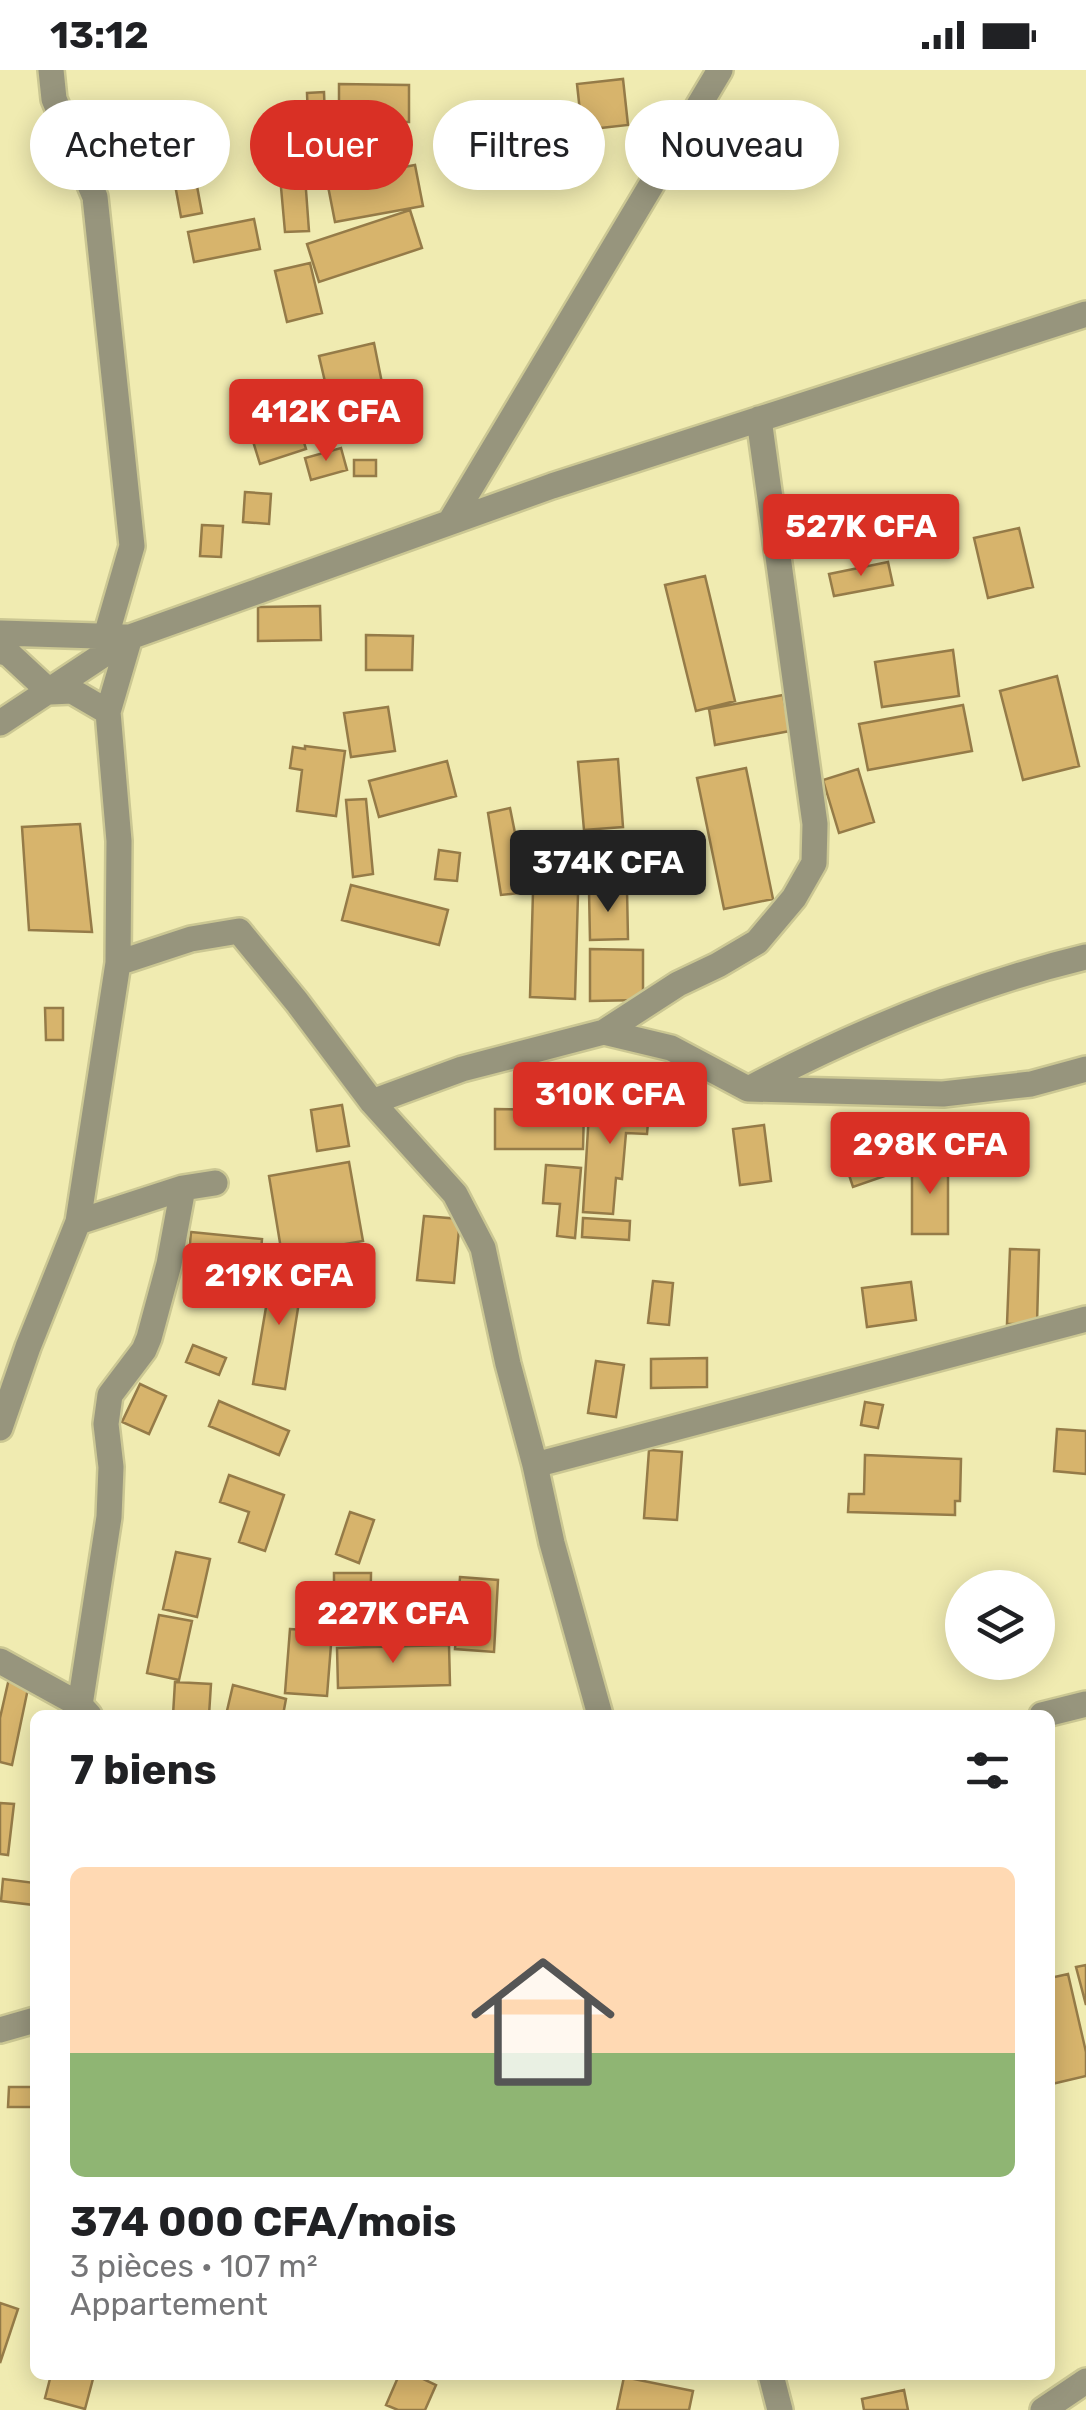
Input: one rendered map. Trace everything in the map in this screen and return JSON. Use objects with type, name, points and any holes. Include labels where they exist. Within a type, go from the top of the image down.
[{"type":"street","points":[[0,1428],[78,1222],[118,963],[118,840],[108,712],[132,546],[95,197],[54,99],[51,70]]},
{"type":"street","points":[[450,522],[720,70]]},
{"type":"street","points":[[0,634],[118,636],[552,486],[1086,314]]},
{"type":"street","points":[[372,1102],[462,1069],[604,1032],[678,984],[757,942],[794,898],[814,862],[815,824],[759,419]]},
{"type":"street","points":[[0,723],[50,692],[118,636]]},
{"type":"street","points":[[0,651],[9,654],[50,692],[72,691],[108,712]]},
{"type":"street","points":[[118,963],[191,939],[239,931],[372,1102],[454,1194],[483,1248],[552,1543],[599,1710]]},
{"type":"street","points":[[748,1089],[905,1015],[1086,957]]},
{"type":"street","points":[[604,1032],[671,1048],[748,1089],[943,1094],[1031,1084],[1086,1069]]},
{"type":"street","points":[[78,1222],[182,1188],[215,1183]]},
{"type":"street","points":[[0,1662],[85,1710],[109,1516],[111,1468],[106,1424],[110,1395],[149,1338],[169,1264],[182,1188]]},
{"type":"street","points":[[536,1465],[1086,1320]]},
{"type":"street","points":[[1055,1712],[1086,1704]]},
{"type":"street","points":[[0,2030],[30,2021]]},
{"type":"street","points":[[772,2380],[780,2410]]},
{"type":"street","points":[[1044,2410],[1086,2381]]},
{"type":"building","points":[[623,79],[625,125],[605,128],[605,100],[579,100],[577,84]]},
{"type":"building","points":[[339,84],[409,85],[409,100],[339,100]]},
{"type":"building","points":[[324,92],[324,100],[307,100],[307,93]]},
{"type":"building","points":[[413,165],[423,206],[335,222],[329,190],[413,190]]},
{"type":"building","points":[[176,190],[198,190],[202,213],[181,217]]},
{"type":"building","points":[[281,190],[306,190],[309,231],[285,232]]},
{"type":"building","points":[[410,210],[422,248],[319,282],[307,244]]},
{"type":"building","points":[[254,219],[260,249],[194,262],[188,232]]},
{"type":"building","points":[[310,263],[322,313],[287,322],[275,271]]},
{"type":"building","points":[[374,343],[383,388],[329,399],[319,356]]},
{"type":"building","points":[[289,394],[306,449],[260,464],[243,409]]},
{"type":"building","points":[[341,448],[347,470],[311,480],[305,458]]},
{"type":"building","points":[[354,460],[376,460],[376,476],[354,476]]},
{"type":"building","points":[[245,492],[271,494],[269,524],[243,522]]},
{"type":"building","points":[[202,525],[223,526],[221,557],[200,556]]},
{"type":"building","points":[[1019,528],[1033,587],[988,598],[974,538]]},
{"type":"building","points":[[888,562],[893,585],[834,596],[829,574]]},
{"type":"building","points":[[705,576],[735,701],[696,711],[665,585]]},
{"type":"building","points":[[320,606],[321,640],[258,641],[258,607]]},
{"type":"building","points":[[366,635],[413,636],[412,670],[366,670]]},
{"type":"building","points":[[953,650],[959,696],[882,707],[875,662]]},
{"type":"building","points":[[1057,676],[1079,766],[1023,780],[1000,691]]},
{"type":"building","points":[[783,695],[790,731],[715,745],[709,709]]},
{"type":"building","points":[[963,705],[972,751],[868,770],[859,724]]},
{"type":"building","points":[[388,707],[395,751],[351,757],[344,713]]},
{"type":"building","points":[[293,747],[345,751],[336,816],[297,811],[302,770],[290,768]]},
{"type":"building","points":[[618,759],[623,827],[584,830],[578,762]]},
{"type":"building","points":[[447,761],[456,796],[379,817],[369,781]]},
{"type":"building","points":[[746,768],[773,899],[724,909],[697,778]]},
{"type":"building","points":[[858,769],[874,822],[839,833],[823,780]]},
{"type":"building","points":[[366,799],[373,874],[353,877],[346,800]]},
{"type":"building","points":[[510,808],[521,863],[565,859],[568,888],[501,895],[488,813]]},
{"type":"building","points":[[80,824],[92,932],[29,930],[22,827]]},
{"type":"building","points":[[439,850],[460,853],[457,881],[435,879]]},
{"type":"building","points":[[578,861],[614,862],[612,887],[576,885]]},
{"type":"building","points":[[351,885],[448,910],[439,945],[342,920]]},
{"type":"building","points":[[627,889],[628,939],[590,940],[589,890]]},
{"type":"building","points":[[533,892],[578,894],[575,999],[530,997]]},
{"type":"building","points":[[590,949],[643,950],[643,1000],[590,1001]]},
{"type":"building","points":[[45,1008],[63,1008],[63,1040],[46,1040]]},
{"type":"building","points":[[590,1096],[650,1100],[647,1134],[626,1133],[622,1179],[616,1178],[613,1214],[583,1212]]},
{"type":"building","points":[[342,1105],[349,1146],[317,1151],[311,1110]]},
{"type":"building","points":[[495,1109],[584,1110],[583,1149],[495,1149]]},
{"type":"building","points":[[764,1125],[771,1181],[740,1185],[733,1129]]},
{"type":"building","points":[[892,1130],[905,1169],[853,1187],[840,1148]]},
{"type":"building","points":[[912,1159],[948,1159],[948,1234],[912,1234]]},
{"type":"building","points":[[349,1162],[363,1241],[282,1255],[269,1176]]},
{"type":"building","points":[[546,1165],[581,1168],[575,1238],[557,1236],[560,1204],[543,1203]]},
{"type":"building","points":[[424,1216],[460,1219],[454,1283],[417,1280]]},
{"type":"building","points":[[583,1218],[630,1221],[629,1240],[582,1237]]},
{"type":"building","points":[[191,1232],[262,1239],[260,1262],[189,1255]]},
{"type":"building","points":[[1010,1249],[1039,1250],[1037,1324],[1007,1324]]},
{"type":"building","points":[[273,1266],[304,1271],[285,1389],[253,1384]]},
{"type":"building","points":[[653,1281],[673,1283],[669,1325],[648,1323]]},
{"type":"building","points":[[911,1282],[916,1320],[867,1327],[862,1288]]},
{"type":"building","points":[[193,1345],[226,1358],[219,1375],[186,1362]]},
{"type":"building","points":[[707,1358],[707,1387],[651,1388],[651,1359]]},
{"type":"building","points":[[596,1361],[624,1365],[616,1417],[588,1413]]},
{"type":"building","points":[[140,1384],[166,1396],[149,1434],[122,1422]]},
{"type":"building","points":[[219,1401],[289,1431],[279,1455],[209,1426]]},
{"type":"building","points":[[865,1402],[883,1405],[878,1428],[861,1425]]},
{"type":"building","points":[[1057,1429],[1086,1431],[1086,1474],[1054,1471]]},
{"type":"building","points":[[649,1450],[682,1452],[677,1520],[644,1518]]},
{"type":"building","points":[[865,1455],[961,1459],[960,1501],[955,1501],[955,1515],[848,1512],[849,1494],[864,1494]]},
{"type":"building","points":[[229,1475],[284,1495],[265,1551],[239,1542],[249,1512],[220,1502]]},
{"type":"building","points":[[350,1512],[374,1520],[359,1563],[336,1554]]},
{"type":"building","points":[[176,1552],[210,1559],[197,1617],[163,1609]]},
{"type":"building","points":[[334,1573],[371,1573],[370,1642],[334,1642]]},
{"type":"building","points":[[460,1577],[498,1580],[494,1652],[455,1649]]},
{"type":"building","points":[[159,1615],[192,1621],[179,1680],[147,1673]]},
{"type":"building","points":[[290,1629],[332,1632],[327,1696],[285,1693]]},
{"type":"building","points":[[449,1645],[450,1685],[338,1688],[337,1648]]},
{"type":"building","points":[[10,1674],[30,1679],[12,1765],[0,1762],[0,1718]]},
{"type":"building","points":[[175,1682],[211,1684],[209,1710],[173,1710]]},
{"type":"building","points":[[233,1685],[286,1699],[284,1710],[227,1710]]},
{"type":"building","points":[[0,1803],[14,1804],[8,1855],[0,1854]]},
{"type":"building","points":[[3,1879],[30,1882],[30,1905],[1,1901]]},
{"type":"building","points":[[1086,1965],[1086,2005],[1076,1967]]},
{"type":"building","points":[[1068,1974],[1086,2052],[1086,2076],[1055,2083],[1055,1977]]},
{"type":"building","points":[[9,2087],[30,2087],[30,2107],[8,2107]]},
{"type":"building","points":[[0,2303],[18,2309],[0,2363]]},
{"type":"building","points":[[50,2380],[93,2380],[85,2409],[45,2398]]},
{"type":"building","points":[[397,2380],[426,2380],[436,2385],[425,2410],[398,2410],[386,2405]]},
{"type":"building","points":[[623,2380],[693,2391],[689,2410],[617,2410]]},
{"type":"building","points":[[904,2390],[908,2410],[864,2410],[862,2399]]}]
